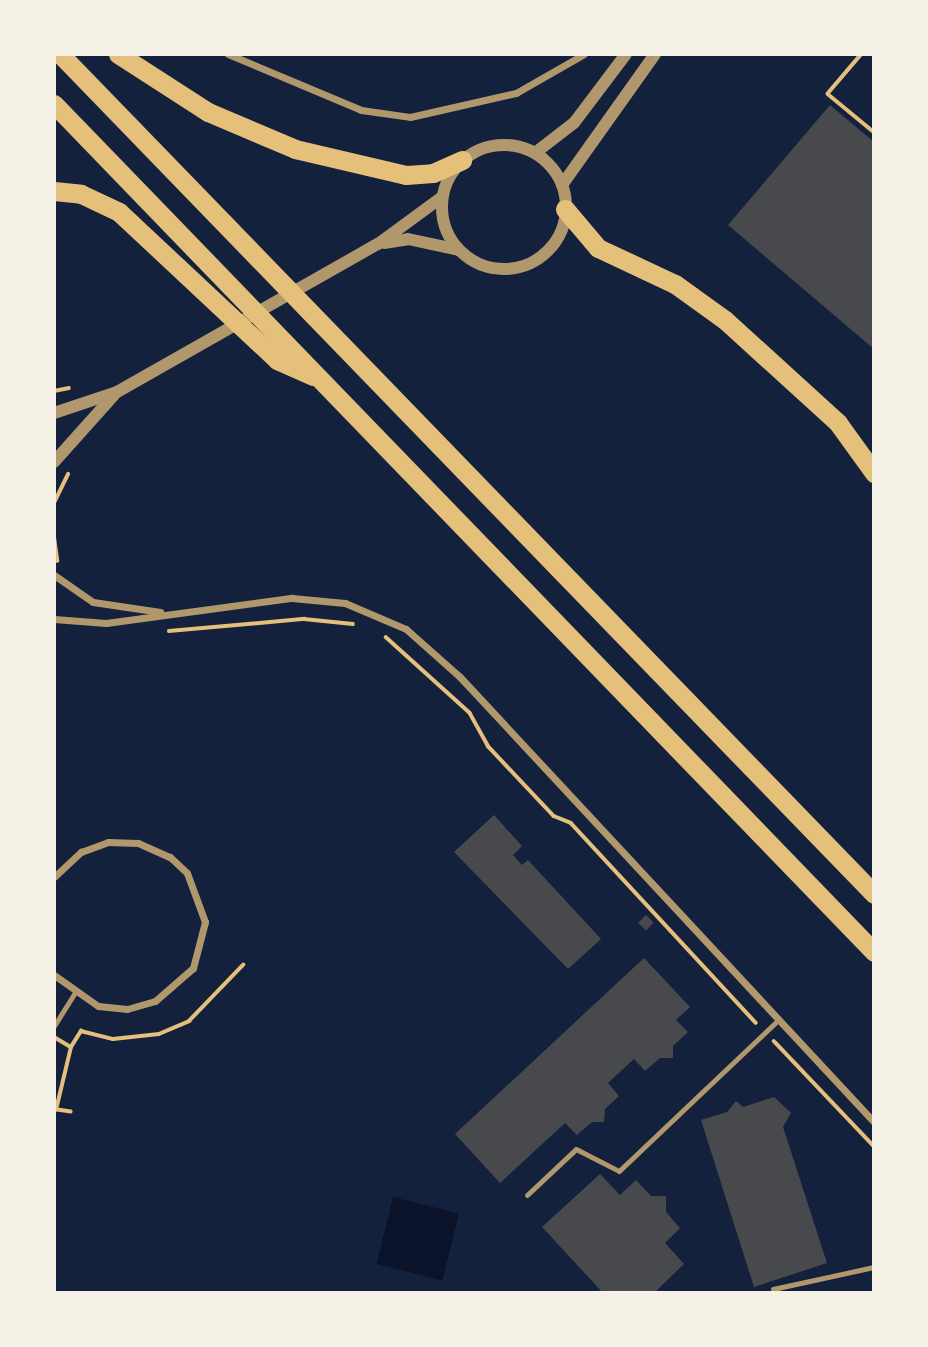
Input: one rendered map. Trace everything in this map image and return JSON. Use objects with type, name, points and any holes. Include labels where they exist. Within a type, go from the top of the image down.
[{"type":"highway","points":[[60,54],[874,894]]},
{"type":"highway","points":[[118,54],[208,112],[295,149],[406,175],[433,173],[462,160]]},
{"type":"highway","points":[[54,104],[874,952]]},
{"type":"highway","points":[[54,191],[81,194],[119,212],[277,360],[321,379]]},
{"type":"highway","points":[[565,209],[598,248],[675,284],[725,320],[838,423],[874,472]]},
{"type":"street","points":[[228,54],[349,107],[410,117],[516,93],[584,54]]},
{"type":"street","points":[[535,153],[574,123],[626,54]]},
{"type":"street","points":[[562,185],[655,54]]},
{"type":"street","points":[[54,413],[117,392],[378,244],[442,197],[462,160],[498,145],[535,153],[562,185],[565,209],[558,237],[530,263],[492,268],[459,250],[408,239],[378,244]]},
{"type":"street","points":[[442,197],[445,225],[459,250]]},
{"type":"street","points":[[54,462],[117,392]]},
{"type":"street","points":[[54,575],[93,603],[171,613]]},
{"type":"street","points":[[54,619],[106,623],[171,613],[322,600],[406,629],[460,677],[874,1122]]},
{"type":"street","points":[[54,877],[81,852],[108,842],[138,843],[170,857],[187,873],[205,922],[193,968],[155,1001],[127,1009],[74,994],[54,975]]},
{"type":"lane","points":[[54,1026],[74,994]]},
{"type":"lane","points":[[527,1195],[576,1149],[619,1171],[778,1020]]},
{"type":"lane","points":[[773,1289],[874,1267]]},
{"type":"path","points":[[862,54],[828,94],[874,132]]},
{"type":"path","points":[[54,534],[61,555],[54,569]]},
{"type":"path","points":[[157,632],[304,619],[361,626]]},
{"type":"path","points":[[379,633],[470,713],[488,746],[554,816],[571,823],[765,1033],[874,1146]]},
{"type":"path","points":[[71,1112],[56,1110],[71,1047],[81,1031],[132,1039],[188,1021],[243,965]]},
{"type":"path","points":[[54,1037],[71,1047]]},
{"type":"water","points":[[393,1197],[459,1213],[442,1280],[376,1264]]},
{"type":"building","points":[[830,105],[874,142],[874,349],[728,225]]},
{"type":"building","points":[[494,815],[522,846],[513,855],[522,865],[528,860],[601,939],[568,969],[454,852]]},
{"type":"building","points":[[646,915],[654,923],[646,931],[638,923]]},
{"type":"building","points":[[644,958],[690,1007],[676,1020],[688,1032],[673,1046],[673,1058],[660,1058],[645,1071],[634,1059],[608,1083],[619,1096],[605,1109],[604,1122],[592,1122],[577,1135],[565,1123],[500,1183],[455,1134]]},
{"type":"building","points":[[774,1097],[791,1113],[783,1127],[827,1263],[754,1287],[701,1120],[727,1112],[736,1101],[743,1107]]},
{"type":"building","points":[[600,1174],[620,1195],[636,1180],[651,1196],[666,1196],[666,1212],[680,1228],[665,1243],[684,1264],[654,1293],[603,1293],[542,1227]]}]
